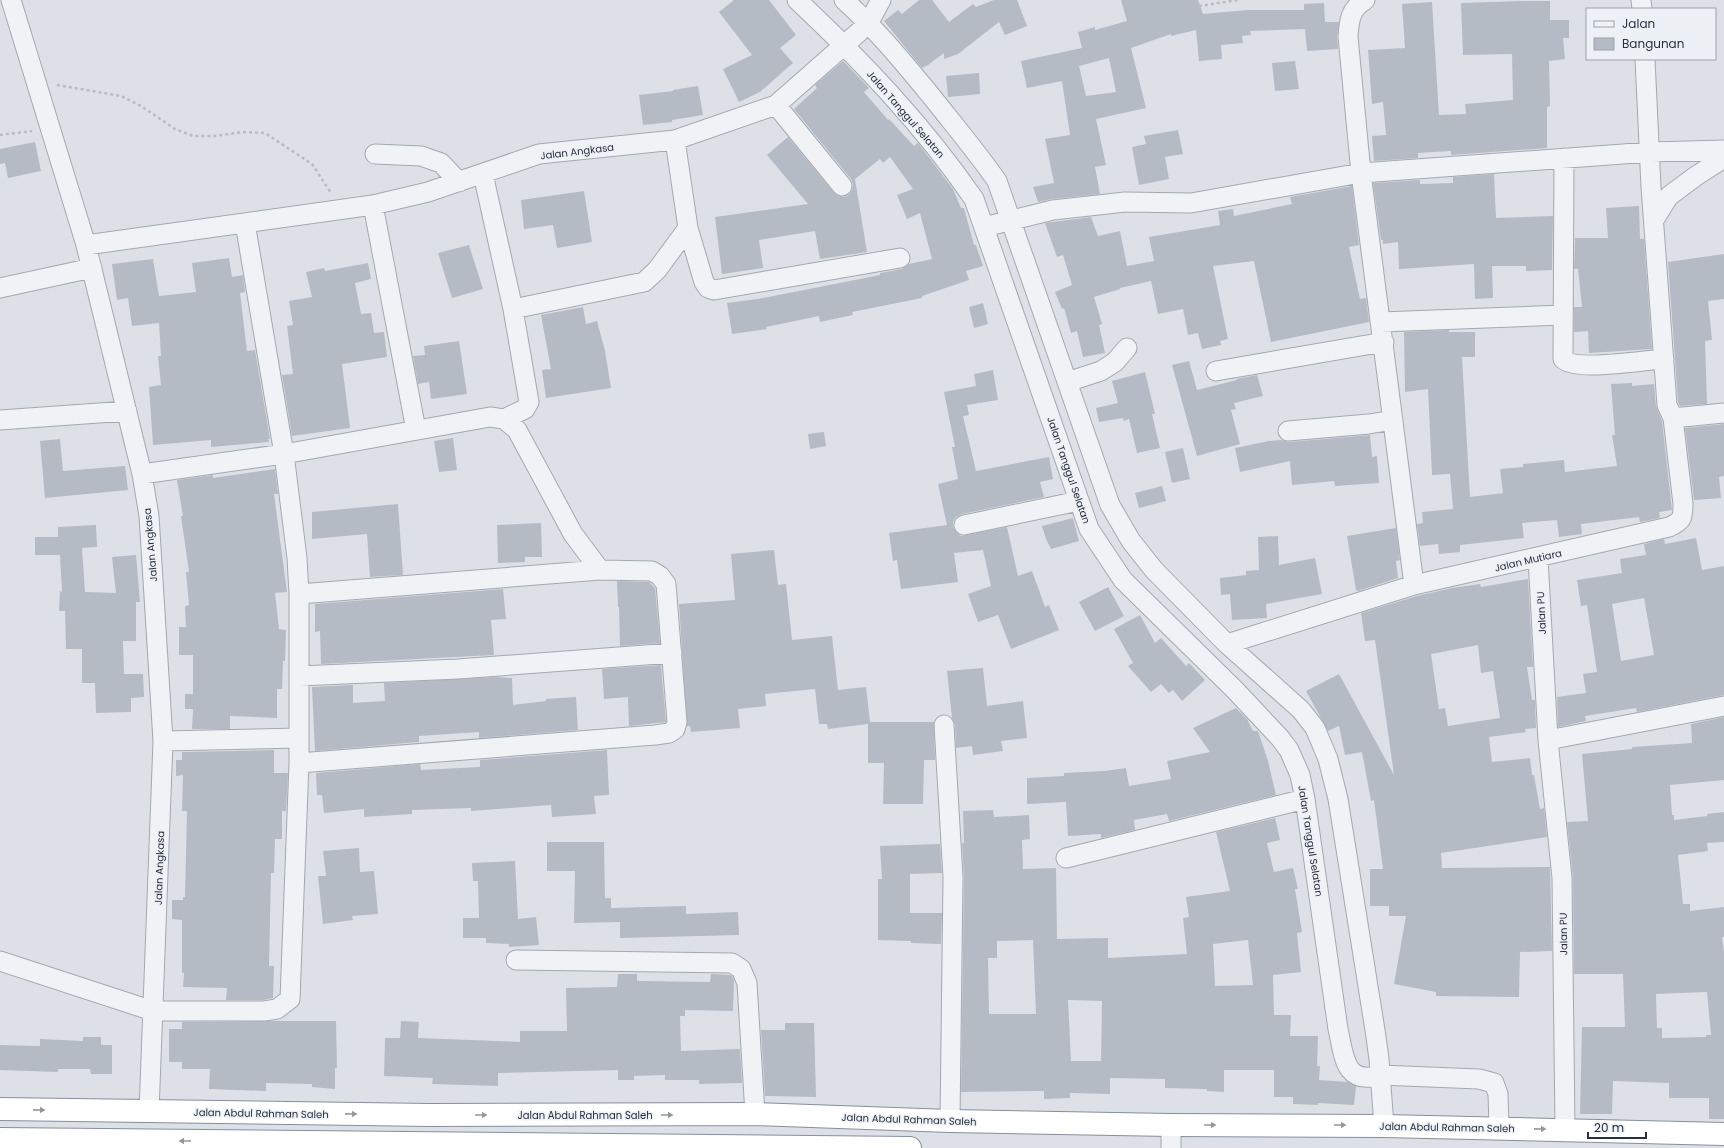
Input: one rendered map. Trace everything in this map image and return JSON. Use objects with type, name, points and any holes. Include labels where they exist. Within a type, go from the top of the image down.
[{"type":"highway","name":"Jalan Abdul Rahman Saleh","points":[[2,1109],[430,1115],[755,1114],[950,1121],[1565,1129],[1724,1134]]},
{"type":"highway","points":[[2,1109],[2,1140],[240,1145],[717,1145],[910,1148]]},
{"type":"highway","points":[[715,1115],[717,1145]]},
{"type":"street","name":"Jalan Tanggul Selatan","points":[[797,0],[856,35],[887,43],[980,157],[997,181],[1012,220],[1110,505],[1131,541],[1154,570],[1227,644],[1301,710],[1315,728],[1328,759],[1338,799],[1369,989],[1380,1076],[1384,1126]]},
{"type":"street","name":"Jalan Tanggul Selatan","points":[[844,0],[856,35],[924,132],[974,199],[1089,529],[1123,580],[1236,690],[1289,750],[1300,775],[1305,798],[1338,1029],[1346,1062],[1353,1074],[1367,1079],[1380,1076]]},
{"type":"street","points":[[856,35],[880,0]]},
{"type":"street","points":[[1365,0],[1357,5],[1351,16],[1348,24],[1348,37],[1361,173],[1384,342],[1414,585]]},
{"type":"street","points":[[8,3],[36,82],[86,245]]},
{"type":"street","name":"Jalan Angkasa","points":[[149,1112],[164,741],[149,516],[142,474],[86,245],[373,205],[428,192],[539,154],[675,140],[776,105],[856,35]]},
{"type":"street","points":[[1645,60],[1654,220],[1667,405],[1673,418],[1724,413]]},
{"type":"street","points":[[776,105],[842,186]]},
{"type":"street","points":[[675,140],[688,228],[704,282],[708,288],[714,290],[900,258]]},
{"type":"street","points":[[984,227],[1053,210],[1125,202],[1191,203],[1361,173],[1650,152],[1724,150]]},
{"type":"street","points":[[374,154],[422,156],[441,163],[460,182]]},
{"type":"street","points":[[1564,158],[1563,359],[1570,363],[1592,365],[1664,359]]},
{"type":"street","points":[[1654,220],[1668,196],[1724,158]]},
{"type":"street","points":[[142,474],[284,454],[490,418],[504,419],[525,409],[529,402],[513,309],[483,174]]},
{"type":"street","points":[[373,205],[416,430]]},
{"type":"street","points":[[0,961],[153,1011],[264,1011],[277,1009],[290,999],[299,763],[299,594],[297,558],[284,454],[245,223]]},
{"type":"street","points":[[513,309],[644,282],[657,270],[688,228]]},
{"type":"street","points":[[0,288],[92,268]]},
{"type":"street","points":[[1381,322],[1563,315]]},
{"type":"street","points":[[1216,371],[1384,342]]},
{"type":"street","points":[[1067,382],[1101,371],[1115,362],[1127,348]]},
{"type":"street","points":[[0,420],[127,411]]},
{"type":"street","name":"Jalan Mutiara","points":[[1227,644],[1414,585],[1669,527],[1680,522],[1683,515],[1683,504],[1673,418]]},
{"type":"street","points":[[504,419],[517,430],[573,534],[600,570]]},
{"type":"street","points":[[1288,430],[1369,424],[1393,420]]},
{"type":"street","points":[[964,526],[1079,500]]},
{"type":"street","name":"Jalan PU","points":[[1538,558],[1548,740],[1562,878],[1565,1129]]},
{"type":"street","points":[[299,594],[600,570],[652,571],[660,576],[666,584],[677,722],[675,729],[669,732],[647,736],[299,763]]},
{"type":"street","points":[[299,676],[458,669],[672,653]]},
{"type":"street","points":[[1548,740],[1724,706]]},
{"type":"street","points":[[944,725],[953,877],[950,1121]]},
{"type":"street","points":[[164,741],[299,738]]},
{"type":"street","points":[[1066,858],[1305,798]]},
{"type":"street","points":[[516,960],[732,963],[741,969],[746,984],[755,1114]]},
{"type":"street","points":[[1380,1076],[1479,1079],[1494,1083],[1498,1094],[1499,1128]]},
{"type":"street","points":[[1171,1125],[1171,1148]]},
{"type":"path","points":[[1193,7],[1238,0]]},
{"type":"path","points":[[36,82],[121,96],[141,106],[175,129],[193,136],[215,136],[243,132],[265,133],[312,164],[343,210]]},
{"type":"path","points":[[0,135],[50,129]]},
{"type":"building","points":[[734,0],[769,0],[796,35],[780,48],[793,63],[760,92],[739,102],[723,69],[752,55],[719,12]]},
{"type":"building","points":[[919,0],[932,0],[949,22],[973,4],[976,7],[994,0],[1017,0],[1027,26],[1005,35],[999,22],[958,54],[944,59],[944,53],[922,68],[884,21],[898,10],[902,14]]},
{"type":"building","points":[[1121,0],[1198,0],[1203,14],[1248,10],[1304,10],[1304,4],[1324,3],[1325,22],[1339,22],[1337,36],[1338,49],[1307,51],[1305,29],[1250,31],[1251,35],[1242,36],[1243,43],[1221,45],[1222,59],[1199,61],[1196,30],[1171,36],[1171,34],[1131,48],[1146,108],[1096,119],[1106,165],[1095,167],[1100,194],[1038,202],[1033,187],[1054,183],[1045,139],[1070,135],[1062,81],[1027,88],[1021,61],[1082,48],[1078,32],[1095,27],[1095,30],[1127,21]],"holes":[[[1109,58],[1116,92],[1086,96],[1079,66]]]},
{"type":"building","points":[[1550,1],[1550,20],[1569,20],[1569,38],[1563,38],[1565,59],[1549,61],[1550,106],[1547,107],[1547,148],[1451,155],[1451,151],[1418,153],[1418,158],[1374,161],[1372,136],[1386,135],[1383,102],[1372,104],[1368,50],[1405,48],[1402,4],[1432,2],[1439,115],[1466,114],[1465,104],[1513,100],[1512,54],[1463,55],[1461,3]]},
{"type":"building","points":[[843,61],[869,88],[864,92],[888,120],[889,119],[914,146],[918,143],[953,189],[961,208],[964,208],[974,245],[976,245],[983,266],[966,271],[969,280],[922,296],[922,298],[852,312],[853,315],[820,322],[819,316],[766,327],[767,329],[732,334],[727,303],[758,299],[880,275],[880,273],[902,269],[909,264],[932,259],[920,213],[907,219],[897,195],[913,189],[890,157],[883,163],[880,159],[855,179],[867,252],[820,259],[815,231],[759,240],[763,268],[722,274],[715,217],[808,204],[767,155],[788,137],[834,193],[838,196],[844,197],[849,195],[852,190],[853,185],[851,179],[794,109],[817,88],[815,85]]},
{"type":"building","points":[[1295,61],[1299,89],[1275,91],[1272,63]]},
{"type":"building","points":[[979,73],[980,94],[948,97],[946,76]]},
{"type":"building","points":[[698,86],[703,115],[672,120],[672,122],[643,125],[639,95]]},
{"type":"building","points":[[1178,130],[1183,154],[1165,157],[1169,179],[1139,185],[1132,147],[1146,144],[1144,136]]},
{"type":"building","points":[[35,142],[41,171],[8,178],[5,163],[0,164],[0,149]]},
{"type":"building","points":[[1494,174],[1496,218],[1553,216],[1552,270],[1526,271],[1526,266],[1492,266],[1493,298],[1475,299],[1474,264],[1399,269],[1398,242],[1383,244],[1383,240],[1381,240],[1373,183],[1420,180],[1420,184],[1453,183],[1453,177]]},
{"type":"building","points":[[1352,186],[1359,245],[1349,247],[1360,299],[1366,298],[1369,322],[1271,342],[1254,261],[1213,266],[1228,339],[1220,341],[1221,345],[1202,349],[1198,333],[1188,335],[1183,309],[1158,314],[1151,281],[1120,288],[1094,297],[1102,324],[1099,325],[1105,353],[1083,357],[1077,331],[1071,333],[1064,308],[1062,309],[1055,292],[1072,285],[1063,255],[1057,257],[1045,223],[1091,217],[1098,236],[1120,231],[1127,266],[1154,261],[1149,237],[1220,225],[1218,211],[1233,209],[1234,216],[1292,204],[1290,197]]},
{"type":"building","points":[[584,191],[592,242],[557,248],[553,225],[524,229],[521,200]]},
{"type":"building","points":[[1639,206],[1640,239],[1644,239],[1652,349],[1589,353],[1588,331],[1574,332],[1574,307],[1582,307],[1578,269],[1574,269],[1575,238],[1608,238],[1606,208]]},
{"type":"building","points":[[469,245],[483,289],[452,298],[438,253]]},
{"type":"building","points":[[1724,254],[1724,299],[1708,301],[1712,340],[1705,341],[1707,404],[1680,406],[1678,402],[1668,262]]},
{"type":"building","points":[[229,258],[232,277],[243,275],[245,292],[240,293],[247,351],[255,350],[270,439],[268,439],[269,442],[211,447],[211,440],[153,445],[149,387],[161,385],[158,356],[161,356],[159,323],[132,326],[128,298],[117,300],[112,264],[153,259],[159,296],[196,292],[192,263]]},
{"type":"building","points":[[368,263],[371,279],[355,283],[361,314],[371,313],[374,333],[384,332],[387,357],[342,364],[350,428],[292,436],[282,375],[293,374],[287,326],[293,325],[289,301],[312,297],[306,272],[324,268],[325,271]]},
{"type":"building","points":[[983,303],[988,324],[974,328],[969,307]]},
{"type":"building","points":[[583,307],[586,324],[597,321],[605,351],[611,388],[546,398],[542,370],[551,369],[541,315]]},
{"type":"building","points":[[1449,330],[1449,332],[1475,332],[1475,357],[1462,357],[1470,497],[1503,493],[1500,469],[1523,467],[1523,464],[1564,460],[1565,472],[1617,466],[1612,435],[1615,435],[1611,384],[1632,383],[1632,386],[1654,384],[1656,406],[1662,421],[1672,510],[1659,512],[1660,518],[1640,522],[1639,517],[1581,524],[1582,534],[1559,537],[1557,520],[1522,523],[1524,538],[1460,545],[1460,552],[1439,554],[1438,544],[1420,546],[1417,524],[1423,523],[1422,512],[1453,509],[1450,474],[1432,475],[1428,389],[1405,392],[1404,332]]},
{"type":"building","points":[[459,341],[467,394],[431,399],[429,382],[418,384],[413,356],[425,355],[424,346]]},
{"type":"building","points":[[1189,361],[1197,390],[1237,380],[1236,379],[1257,375],[1263,396],[1234,403],[1236,409],[1231,410],[1240,444],[1197,456],[1172,365]]},
{"type":"building","points":[[993,370],[998,400],[967,405],[969,415],[963,416],[976,471],[1049,457],[1053,479],[1040,482],[1044,497],[962,514],[956,517],[953,522],[953,527],[961,536],[1007,527],[1018,576],[1032,571],[1045,607],[1049,605],[1059,630],[1011,649],[998,615],[978,622],[968,594],[991,586],[983,550],[954,553],[958,582],[901,589],[897,560],[893,561],[889,533],[947,525],[938,484],[958,479],[952,447],[955,447],[944,392],[976,386],[974,374]]},
{"type":"building","points":[[1145,372],[1155,414],[1152,414],[1160,448],[1137,453],[1129,419],[1124,421],[1123,418],[1099,422],[1096,408],[1118,403],[1112,381]]},
{"type":"building","points":[[1724,424],[1724,476],[1719,477],[1721,498],[1694,500],[1685,428]]},
{"type":"building","points":[[824,432],[826,446],[810,449],[808,434]]},
{"type":"building","points":[[1370,435],[1372,457],[1377,456],[1379,483],[1335,486],[1334,481],[1292,485],[1290,461],[1240,472],[1235,448],[1269,441],[1282,440],[1289,442]]},
{"type":"building","points":[[453,438],[457,470],[439,472],[434,441]]},
{"type":"building","points":[[60,439],[63,471],[125,466],[128,490],[45,498],[40,441]]},
{"type":"building","points":[[1183,448],[1190,479],[1172,483],[1165,452]]},
{"type":"building","points":[[275,469],[278,494],[274,494],[287,592],[275,593],[279,629],[286,630],[282,689],[277,689],[277,718],[230,716],[230,729],[192,729],[193,709],[185,709],[185,694],[193,694],[193,655],[179,655],[179,627],[186,627],[185,606],[189,605],[186,572],[189,572],[181,516],[183,516],[177,480],[213,475],[213,478]]},
{"type":"building","points":[[1162,486],[1166,501],[1139,508],[1135,493]]},
{"type":"building","points":[[398,504],[403,575],[370,577],[367,534],[312,539],[312,512]]},
{"type":"building","points":[[1073,518],[1079,541],[1051,549],[1042,526]]},
{"type":"building","points":[[541,523],[542,557],[525,557],[525,562],[498,563],[497,525]]},
{"type":"building","points":[[96,525],[97,547],[82,548],[85,592],[116,593],[112,557],[136,555],[140,602],[136,602],[136,641],[123,641],[124,674],[143,674],[144,697],[131,698],[131,712],[96,713],[95,683],[82,683],[82,649],[66,649],[65,611],[59,611],[60,591],[62,592],[60,555],[35,555],[35,537],[58,537],[58,527]]},
{"type":"building","points":[[1396,528],[1400,560],[1396,561],[1398,578],[1358,591],[1356,590],[1347,536]]},
{"type":"building","points":[[1278,536],[1279,565],[1315,558],[1322,594],[1266,604],[1267,618],[1232,620],[1230,594],[1221,595],[1220,578],[1246,575],[1246,571],[1259,570],[1258,537]]},
{"type":"building","points":[[1696,538],[1702,570],[1724,566],[1724,695],[1637,712],[1636,708],[1585,716],[1586,721],[1558,727],[1557,697],[1586,693],[1583,674],[1597,672],[1587,605],[1581,606],[1577,580],[1622,573],[1620,559],[1646,555],[1644,544],[1664,539],[1665,544]],"holes":[[[1644,598],[1654,655],[1621,661],[1612,604]]]},
{"type":"building","points":[[774,550],[778,585],[786,584],[792,640],[832,636],[838,690],[866,687],[870,722],[934,722],[935,760],[924,760],[923,804],[883,804],[884,763],[868,763],[868,724],[828,729],[827,724],[819,724],[815,689],[765,694],[766,706],[738,709],[740,728],[691,732],[690,726],[687,726],[679,604],[735,600],[731,554]]},
{"type":"building","points":[[1528,579],[1533,667],[1527,667],[1532,700],[1535,700],[1536,728],[1525,729],[1526,732],[1489,737],[1492,762],[1530,758],[1532,775],[1534,775],[1540,809],[1544,808],[1547,837],[1441,853],[1442,868],[1550,867],[1552,951],[1520,952],[1519,997],[1436,996],[1436,992],[1394,984],[1406,916],[1389,916],[1389,906],[1370,906],[1370,869],[1383,869],[1374,800],[1371,801],[1362,752],[1345,755],[1339,726],[1328,731],[1306,691],[1339,674],[1394,775],[1375,640],[1365,641],[1361,613],[1417,596],[1452,588],[1480,584],[1481,587]],"holes":[[[1478,645],[1481,673],[1493,671],[1500,718],[1448,726],[1445,708],[1439,709],[1431,654]]]},
{"type":"building","points":[[617,581],[649,582],[655,588],[660,643],[620,646]]},
{"type":"building","points":[[1108,587],[1124,616],[1095,631],[1079,602]]},
{"type":"building","points":[[503,589],[506,619],[491,620],[494,655],[321,664],[320,631],[315,632],[315,604]]},
{"type":"building","points":[[1140,615],[1155,643],[1161,638],[1186,666],[1189,663],[1205,680],[1182,701],[1173,690],[1169,693],[1161,684],[1151,692],[1128,666],[1133,663],[1114,629]]},
{"type":"building","points":[[661,665],[666,722],[629,726],[628,697],[604,699],[602,669]]},
{"type":"building","points":[[983,668],[987,706],[1023,701],[1027,738],[1001,741],[1003,751],[973,755],[972,746],[956,748],[955,724],[952,718],[947,671]]},
{"type":"building","points":[[496,677],[512,678],[513,705],[546,701],[546,699],[576,697],[578,730],[479,738],[479,732],[419,736],[419,742],[315,751],[312,687],[353,685],[353,703],[385,701],[384,683]]},
{"type":"building","points":[[1236,708],[1247,719],[1253,731],[1258,731],[1268,761],[1276,795],[1169,821],[1167,814],[1134,820],[1135,830],[1101,838],[1101,834],[1068,836],[1066,802],[1027,804],[1027,778],[1064,776],[1064,773],[1105,771],[1126,768],[1129,786],[1171,779],[1167,761],[1210,752],[1193,728]]},
{"type":"building","points":[[1724,717],[1724,780],[1670,785],[1672,815],[1674,815],[1674,820],[1707,816],[1707,814],[1724,812],[1724,842],[1707,843],[1708,851],[1678,855],[1683,904],[1690,904],[1690,911],[1724,907],[1724,937],[1722,937],[1724,952],[1724,1119],[1709,1119],[1709,1098],[1669,1098],[1669,1083],[1613,1081],[1612,1114],[1580,1114],[1582,1027],[1625,1027],[1623,974],[1574,974],[1573,878],[1567,822],[1588,821],[1582,754],[1632,749],[1632,747],[1692,743],[1691,724]],"holes":[[[1707,992],[1711,1035],[1706,1035],[1706,1037],[1662,1038],[1662,1028],[1657,1028],[1656,994]]]},
{"type":"building","points":[[274,750],[274,773],[288,773],[286,811],[282,811],[282,839],[275,839],[274,873],[271,873],[269,966],[274,966],[273,998],[263,1000],[226,1000],[227,988],[183,987],[184,973],[182,973],[182,920],[172,919],[172,900],[183,900],[183,897],[185,897],[187,811],[182,811],[183,775],[176,776],[176,760],[182,760],[182,752]]},
{"type":"building","points":[[607,750],[609,795],[594,796],[596,814],[552,817],[551,805],[471,811],[471,808],[412,810],[412,814],[364,817],[364,809],[324,813],[322,795],[317,795],[316,773],[420,764],[421,770],[480,767],[480,760]]},
{"type":"building","points":[[993,810],[994,817],[1029,815],[1030,839],[1022,840],[1023,869],[1056,868],[1057,939],[1108,938],[1108,958],[1187,954],[1183,918],[1189,917],[1186,897],[1230,891],[1216,832],[1275,818],[1280,840],[1267,843],[1274,872],[1293,868],[1298,889],[1295,889],[1302,932],[1297,933],[1301,972],[1273,975],[1274,1015],[1291,1015],[1290,1036],[1318,1036],[1317,1066],[1320,1066],[1319,1080],[1348,1082],[1356,1086],[1354,1105],[1318,1103],[1318,1105],[1293,1104],[1293,1097],[1274,1097],[1274,1070],[1224,1070],[1224,1092],[1207,1091],[1207,1089],[1165,1088],[1165,1079],[1110,1078],[1110,1094],[1070,1093],[1070,1098],[1044,1099],[1044,1091],[961,1092],[964,877],[962,843],[964,843],[963,811]],"holes":[[[1033,940],[1036,1014],[989,1014],[988,958],[997,958],[997,941]],[[1248,940],[1253,985],[1215,986],[1213,944]],[[1068,1000],[1102,1001],[1101,1061],[1071,1061]]]},
{"type":"building","points":[[547,842],[604,842],[605,898],[611,898],[611,908],[686,906],[686,914],[738,912],[739,935],[620,938],[620,922],[574,923],[575,871],[547,871]]},
{"type":"building","points":[[940,844],[942,873],[910,874],[910,913],[942,913],[941,944],[878,940],[878,879],[882,879],[880,846]]},
{"type":"building","points":[[359,848],[360,872],[374,871],[378,914],[352,916],[353,920],[323,924],[318,876],[326,876],[323,851]]},
{"type":"building","points":[[515,861],[518,919],[536,917],[539,945],[509,947],[509,944],[486,943],[486,938],[463,938],[463,918],[479,918],[478,881],[473,881],[472,863]]},
{"type":"building","points":[[618,974],[637,974],[637,981],[710,982],[711,974],[732,976],[734,980],[733,1011],[685,1010],[685,1016],[680,1016],[681,1051],[740,1049],[742,1083],[699,1084],[699,1080],[665,1080],[665,1075],[634,1076],[634,1080],[618,1080],[618,1070],[498,1073],[498,1086],[432,1084],[433,1078],[384,1076],[385,1038],[400,1038],[401,1021],[419,1022],[418,1038],[520,1042],[520,1031],[567,1031],[566,988],[617,987]]},
{"type":"building","points":[[336,1021],[337,1068],[335,1068],[335,1089],[312,1087],[312,1084],[266,1083],[266,1091],[209,1089],[210,1069],[182,1069],[182,1062],[169,1062],[169,1029],[182,1029],[182,1022]]},
{"type":"building","points":[[785,1023],[814,1023],[816,1097],[765,1096],[761,1030],[785,1030]]},
{"type":"building","points":[[83,1037],[101,1037],[101,1045],[112,1045],[112,1074],[91,1074],[90,1069],[58,1069],[58,1072],[0,1070],[0,1045],[40,1046],[40,1039],[83,1041]]}]
